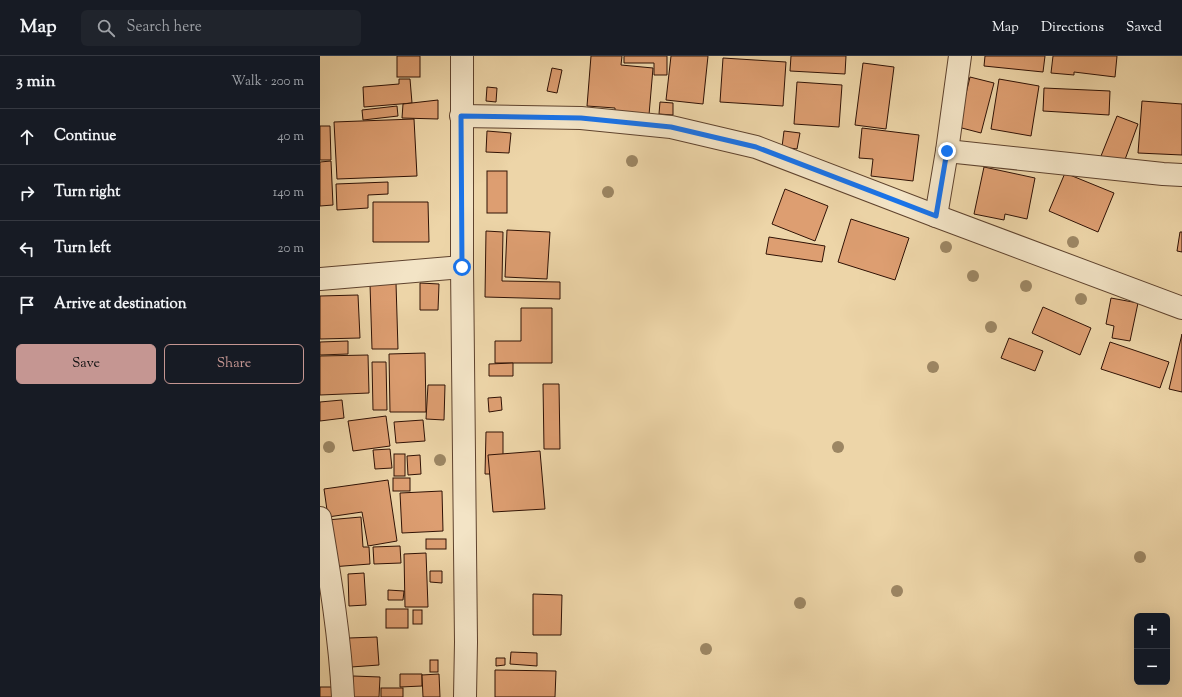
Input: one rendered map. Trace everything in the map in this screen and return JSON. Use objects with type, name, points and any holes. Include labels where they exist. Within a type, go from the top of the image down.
[{"type":"street","points":[[462,56],[462,267],[466,642],[464,697]]},
{"type":"street","points":[[936,216],[947,151],[960,56]]},
{"type":"street","points":[[461,116],[581,118],[671,127],[756,147],[1182,308]]},
{"type":"street","points":[[947,151],[1182,175]]},
{"type":"street","points":[[320,279],[462,267]]},
{"type":"street","points":[[320,518],[331,582],[342,664],[343,697]]},
{"type":"building","points":[[397,56],[420,56],[420,77],[397,77]]},
{"type":"building","points":[[591,56],[622,56],[621,65],[653,68],[649,115],[615,112],[615,108],[587,106]]},
{"type":"building","points":[[624,56],[667,56],[667,75],[654,75],[654,63],[624,63]]},
{"type":"building","points":[[671,56],[708,56],[703,104],[666,100]]},
{"type":"building","points":[[791,56],[846,56],[845,74],[790,71]]},
{"type":"building","points":[[985,56],[1045,56],[1043,72],[984,66]]},
{"type":"building","points":[[1053,56],[1117,56],[1115,77],[1074,72],[1074,75],[1051,73]]},
{"type":"building","points":[[723,58],[786,62],[783,106],[720,102]]},
{"type":"building","points":[[863,63],[894,67],[886,129],[855,125]]},
{"type":"building","points":[[552,68],[562,70],[557,93],[547,91]]},
{"type":"building","points":[[970,77],[994,83],[981,133],[958,127]]},
{"type":"building","points":[[399,79],[410,79],[412,103],[364,107],[363,87],[399,84]]},
{"type":"building","points":[[999,79],[1039,86],[1031,136],[991,129]]},
{"type":"building","points":[[797,82],[842,85],[839,127],[794,124]]},
{"type":"building","points":[[487,87],[497,88],[496,102],[486,101]]},
{"type":"building","points":[[1044,88],[1110,91],[1109,115],[1043,111]]},
{"type":"building","points":[[438,100],[438,119],[402,118],[403,104]]},
{"type":"building","points":[[1142,101],[1182,104],[1182,155],[1138,153]]},
{"type":"building","points":[[660,102],[673,103],[673,115],[659,114]]},
{"type":"building","points":[[397,106],[398,116],[363,120],[362,110]]},
{"type":"building","points":[[1117,116],[1138,124],[1123,165],[1101,156]]},
{"type":"building","points":[[414,119],[417,176],[337,179],[334,122]]},
{"type":"building","points":[[320,126],[330,126],[331,160],[320,160]]},
{"type":"building","points":[[862,128],[919,135],[913,181],[871,176],[873,159],[859,158]]},
{"type":"building","points":[[487,131],[511,133],[509,153],[486,152]]},
{"type":"building","points":[[784,131],[800,133],[797,149],[782,147]]},
{"type":"building","points":[[331,161],[333,205],[320,206],[320,162]]},
{"type":"building","points":[[984,167],[1035,178],[1027,219],[1005,214],[1004,220],[974,214]]},
{"type":"building","points":[[487,171],[507,171],[507,213],[487,213]]},
{"type":"building","points":[[1065,173],[1114,193],[1098,232],[1049,211]]},
{"type":"building","points":[[388,182],[388,194],[368,195],[368,208],[337,210],[336,184]]},
{"type":"building","points":[[785,189],[828,206],[815,241],[772,224]]},
{"type":"building","points":[[373,202],[428,202],[429,242],[373,242]]},
{"type":"building","points":[[851,219],[909,238],[895,280],[838,262]]},
{"type":"building","points":[[507,230],[550,232],[547,279],[505,277]]},
{"type":"building","points":[[486,231],[503,232],[502,281],[560,282],[560,299],[485,297]]},
{"type":"building","points":[[1180,232],[1182,232],[1182,252],[1177,251]]},
{"type":"building","points":[[769,237],[825,246],[822,262],[766,254]]},
{"type":"building","points":[[396,283],[398,349],[372,349],[370,284]]},
{"type":"building","points":[[420,283],[439,284],[438,310],[420,310]]},
{"type":"building","points":[[358,295],[360,338],[320,339],[320,296]]},
{"type":"building","points":[[1111,298],[1138,303],[1130,341],[1112,338],[1114,326],[1106,324]]},
{"type":"building","points":[[1043,307],[1091,328],[1080,355],[1032,333]]},
{"type":"building","points":[[521,308],[552,308],[552,363],[495,363],[495,341],[521,341]]},
{"type":"building","points":[[1182,334],[1182,392],[1169,389]]},
{"type":"building","points":[[1009,338],[1043,351],[1035,371],[1001,358]]},
{"type":"building","points":[[348,341],[348,354],[320,355],[320,342]]},
{"type":"building","points":[[1110,342],[1169,362],[1160,388],[1101,369]]},
{"type":"building","points":[[425,353],[426,412],[390,412],[389,354]]},
{"type":"building","points":[[368,355],[369,393],[320,395],[320,356]]},
{"type":"building","points":[[372,362],[386,362],[387,410],[373,410]]},
{"type":"building","points":[[513,363],[513,376],[489,376],[489,364]]},
{"type":"building","points":[[543,384],[559,384],[560,449],[544,449]]},
{"type":"building","points":[[428,385],[445,385],[444,420],[426,419]]},
{"type":"building","points":[[501,397],[502,410],[489,412],[488,398]]},
{"type":"building","points":[[342,400],[344,418],[320,421],[320,402]]},
{"type":"building","points":[[386,416],[390,446],[353,451],[348,421]]},
{"type":"building","points":[[423,420],[425,441],[396,443],[394,422]]},
{"type":"building","points":[[486,432],[503,432],[503,474],[485,474]]},
{"type":"building","points":[[390,449],[392,468],[375,469],[373,450]]},
{"type":"building","points":[[540,451],[545,509],[493,512],[488,455]]},
{"type":"building","points":[[394,454],[405,454],[405,476],[394,476]]},
{"type":"building","points":[[420,455],[421,474],[408,475],[407,456]]},
{"type":"building","points":[[393,478],[410,478],[410,491],[393,491]]},
{"type":"building","points":[[388,480],[397,541],[368,546],[362,512],[328,517],[324,489]]},
{"type":"building","points":[[442,491],[443,531],[402,533],[400,493]]},
{"type":"building","points":[[361,517],[363,547],[369,547],[370,564],[331,567],[327,520]]},
{"type":"building","points":[[426,539],[446,539],[446,549],[426,549]]},
{"type":"building","points":[[400,546],[401,563],[374,564],[373,547]]},
{"type":"building","points":[[426,553],[428,607],[405,607],[404,554]]},
{"type":"building","points":[[430,571],[442,571],[442,583],[430,582]]},
{"type":"building","points":[[364,573],[366,605],[349,606],[348,574]]},
{"type":"building","points":[[388,590],[404,591],[403,600],[388,600]]},
{"type":"building","points":[[533,594],[562,595],[561,635],[533,635]]},
{"type":"building","points":[[386,609],[408,609],[408,628],[386,628]]},
{"type":"building","points":[[413,610],[422,610],[422,624],[413,624]]},
{"type":"building","points":[[377,637],[379,665],[351,667],[349,638]]},
{"type":"building","points":[[511,652],[537,653],[537,666],[510,664]]},
{"type":"building","points":[[496,658],[505,658],[505,665],[496,666]]},
{"type":"building","points":[[430,660],[438,660],[438,672],[430,672]]},
{"type":"building","points":[[495,670],[556,671],[555,697],[495,697]]},
{"type":"building","points":[[400,674],[422,674],[422,686],[400,687]]},
{"type":"building","points":[[439,674],[440,697],[423,697],[422,675]]},
{"type":"building","points":[[353,676],[380,677],[379,697],[352,697]]},
{"type":"building","points":[[320,687],[332,687],[332,697],[320,697]]},
{"type":"building","points":[[381,688],[403,688],[403,697],[381,697]]},
{"type":"route","points":[[462,267],[461,116],[581,118],[671,127],[756,147],[936,216],[947,151]]}]
